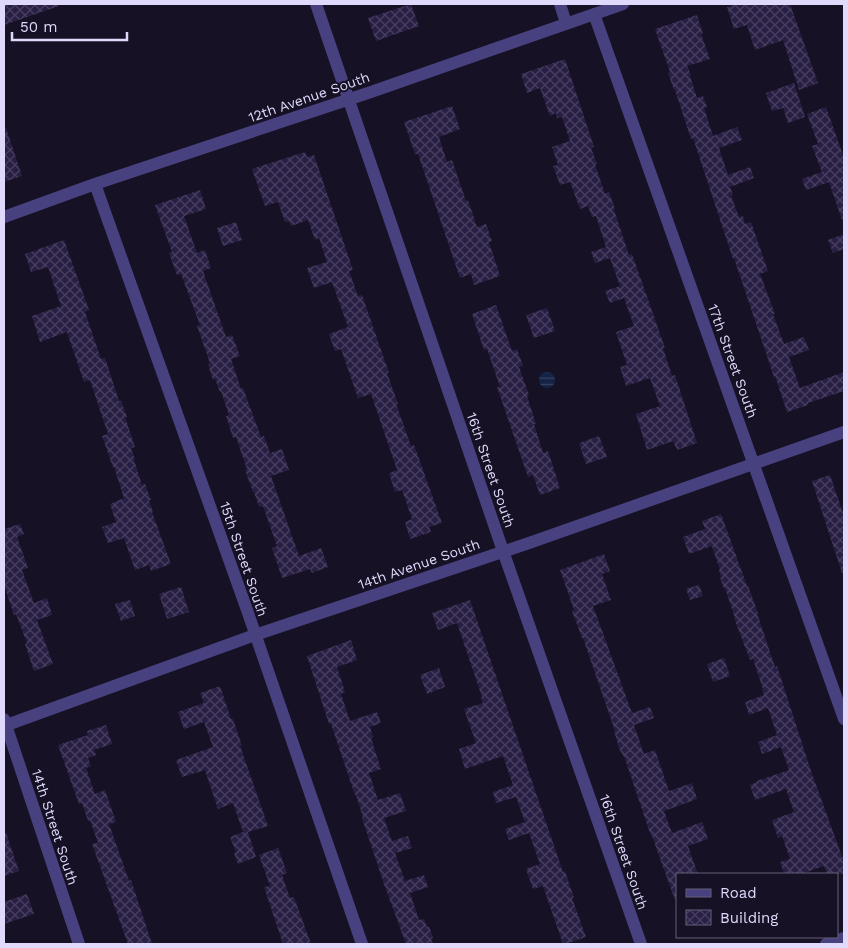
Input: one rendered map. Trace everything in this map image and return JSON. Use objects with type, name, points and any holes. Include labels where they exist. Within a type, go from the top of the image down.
[{"type":"street","name":"16th Street South","points":[[316,4],[503,552],[641,944]]},
{"type":"street","points":[[560,4],[566,23]]},
{"type":"street","name":"12th Avenue South","points":[[4,217],[95,184],[348,100],[622,4]]},
{"type":"street","name":"17th Street South","points":[[594,14],[844,719]]},
{"type":"street","name":"15th Street South","points":[[95,184],[362,944]]},
{"type":"street","name":"14th Avenue South","points":[[4,723],[255,635],[503,552],[844,432]]},
{"type":"street","name":"14th Street South","points":[[4,723],[79,944]]},
{"type":"street","points":[[826,944],[844,938]]},
{"type":"water","points":[[544,372],[550,372],[555,377],[553,386],[544,388],[539,383],[539,377]]},
{"type":"building","points":[[4,4],[59,4],[59,6],[4,25]]},
{"type":"building","points":[[411,4],[419,26],[376,41],[368,18]]},
{"type":"building","points":[[737,4],[790,4],[818,83],[799,90],[783,40],[755,50],[747,25],[734,29],[727,7]]},
{"type":"building","points":[[697,15],[703,34],[701,34],[710,59],[687,66],[697,98],[703,96],[707,107],[704,108],[713,136],[737,127],[742,140],[719,148],[728,175],[750,167],[754,178],[730,187],[733,195],[731,196],[739,217],[743,216],[745,224],[751,222],[768,271],[760,274],[784,344],[804,337],[809,350],[789,357],[800,388],[844,372],[844,391],[787,412],[693,138],[691,139],[668,73],[670,72],[655,29]]},
{"type":"building","points":[[565,59],[594,147],[591,148],[605,194],[609,192],[629,255],[632,254],[665,348],[663,348],[672,376],[675,375],[697,443],[677,450],[673,441],[647,450],[636,414],[660,406],[650,378],[626,386],[620,367],[627,365],[616,332],[634,326],[624,298],[610,303],[605,291],[620,286],[610,258],[595,263],[591,252],[606,247],[596,216],[592,217],[588,206],[580,209],[570,182],[560,185],[553,166],[558,165],[552,147],[570,141],[562,117],[557,118],[556,113],[550,116],[540,88],[527,93],[521,74]]},
{"type":"building","points":[[794,83],[805,117],[788,123],[783,108],[772,111],[766,93]]},
{"type":"building","points":[[452,106],[460,129],[439,137],[447,162],[452,160],[477,227],[486,224],[492,241],[489,242],[500,276],[474,285],[471,274],[460,278],[418,154],[415,154],[404,122]]},
{"type":"building","points":[[826,107],[844,158],[844,220],[842,220],[829,182],[806,190],[802,179],[822,172],[812,146],[818,144],[807,114]]},
{"type":"building","points":[[4,128],[6,128],[22,176],[4,182]]},
{"type":"building","points":[[305,152],[307,157],[314,155],[353,270],[349,271],[358,296],[362,295],[389,373],[387,373],[398,404],[396,404],[411,446],[414,445],[442,523],[429,527],[431,532],[410,539],[405,522],[412,519],[402,490],[395,492],[389,473],[397,470],[371,394],[358,398],[341,349],[335,351],[329,334],[348,327],[332,282],[314,288],[307,268],[327,262],[319,238],[315,240],[308,220],[291,226],[289,221],[285,222],[278,202],[265,206],[252,169]]},
{"type":"building","points":[[200,190],[206,209],[184,216],[197,253],[205,250],[211,268],[203,271],[226,337],[232,335],[240,356],[231,359],[261,437],[264,436],[270,453],[282,449],[289,470],[271,476],[299,556],[321,548],[328,567],[312,573],[310,569],[282,578],[272,548],[277,546],[263,506],[259,507],[253,492],[236,437],[233,438],[226,416],[229,415],[221,391],[215,379],[213,380],[208,364],[210,363],[197,326],[200,325],[181,274],[177,275],[169,253],[172,252],[155,205]]},
{"type":"building","points":[[236,222],[242,240],[223,246],[217,228]]},
{"type":"building","points":[[844,234],[844,249],[833,253],[828,240]]},
{"type":"building","points":[[64,240],[89,310],[85,312],[101,359],[105,358],[119,401],[121,401],[127,417],[125,417],[135,447],[131,448],[134,460],[142,485],[145,484],[151,500],[149,500],[152,512],[171,564],[151,571],[149,565],[135,570],[124,538],[108,543],[102,527],[116,522],[110,504],[124,498],[102,436],[108,434],[90,380],[84,382],[67,332],[40,342],[32,316],[61,306],[48,267],[31,272],[25,254]]},
{"type":"building","points":[[496,305],[512,351],[517,349],[523,366],[519,367],[529,395],[527,396],[536,424],[534,424],[543,453],[548,451],[560,488],[540,495],[533,475],[528,477],[497,387],[500,387],[487,349],[484,350],[472,314]]},
{"type":"building","points":[[547,308],[555,331],[534,338],[526,315]]},
{"type":"building","points":[[599,436],[607,457],[586,464],[579,443]]},
{"type":"building","points":[[830,475],[844,516],[844,572],[842,573],[812,481]]},
{"type":"building","points":[[721,514],[758,613],[775,667],[777,666],[811,771],[844,862],[844,874],[827,873],[824,866],[804,873],[784,873],[780,862],[790,859],[782,836],[778,838],[772,820],[794,812],[786,789],[755,800],[750,785],[789,770],[781,747],[762,754],[758,742],[777,735],[768,708],[749,715],[745,702],[764,695],[763,689],[753,659],[750,660],[734,618],[712,546],[689,554],[683,537],[705,529],[702,521]]},
{"type":"building","points":[[20,524],[24,534],[17,537],[28,568],[22,570],[34,603],[47,598],[52,615],[37,620],[53,664],[34,671],[25,644],[27,643],[16,614],[14,615],[4,585],[4,529]]},
{"type":"building","points":[[604,554],[610,571],[602,574],[611,600],[593,606],[632,713],[650,707],[654,718],[634,725],[644,754],[655,750],[669,791],[692,783],[697,799],[664,811],[672,833],[702,822],[708,839],[688,846],[698,873],[676,873],[676,900],[651,836],[624,756],[619,748],[615,731],[572,611],[574,610],[560,570]]},
{"type":"building","points":[[699,585],[703,596],[690,600],[686,589]]},
{"type":"building","points":[[181,587],[189,612],[167,619],[159,594]]},
{"type":"building","points":[[130,600],[135,616],[121,621],[115,604]]},
{"type":"building","points":[[470,600],[563,872],[565,871],[574,898],[572,898],[586,937],[566,944],[563,944],[543,886],[533,889],[526,869],[540,864],[529,833],[509,840],[505,829],[525,822],[516,797],[496,803],[493,792],[513,785],[503,756],[465,769],[459,749],[476,743],[464,709],[483,703],[482,697],[457,623],[438,630],[432,613]]},
{"type":"building","points":[[351,640],[357,660],[337,667],[345,692],[341,694],[350,721],[377,712],[381,723],[370,727],[373,737],[371,738],[381,769],[369,773],[378,800],[400,793],[406,811],[384,818],[392,841],[408,836],[412,848],[395,853],[405,881],[424,875],[428,887],[410,893],[419,920],[424,919],[427,927],[429,926],[433,944],[406,944],[307,656]]},
{"type":"building","points":[[724,658],[730,676],[713,682],[707,664]]},
{"type":"building","points":[[439,668],[445,687],[427,694],[420,675]]},
{"type":"building","points":[[220,686],[231,719],[233,719],[242,746],[240,746],[268,826],[248,832],[256,857],[238,864],[230,837],[243,832],[233,803],[218,809],[205,770],[182,777],[176,760],[213,747],[204,722],[184,729],[178,712],[204,703],[200,693]]},
{"type":"building","points":[[106,725],[112,744],[94,750],[96,755],[88,758],[91,766],[86,768],[95,794],[105,790],[116,822],[109,824],[129,881],[131,880],[152,944],[128,944],[92,844],[98,843],[90,820],[88,821],[82,803],[79,804],[58,745],[88,735],[87,731]]},
{"type":"building","points":[[6,833],[19,871],[4,876],[4,834]]},
{"type":"building","points":[[278,848],[287,873],[282,875],[290,898],[294,897],[311,944],[283,944],[264,887],[270,886],[259,855]]},
{"type":"building","points":[[27,894],[34,914],[4,924],[4,902]]}]
